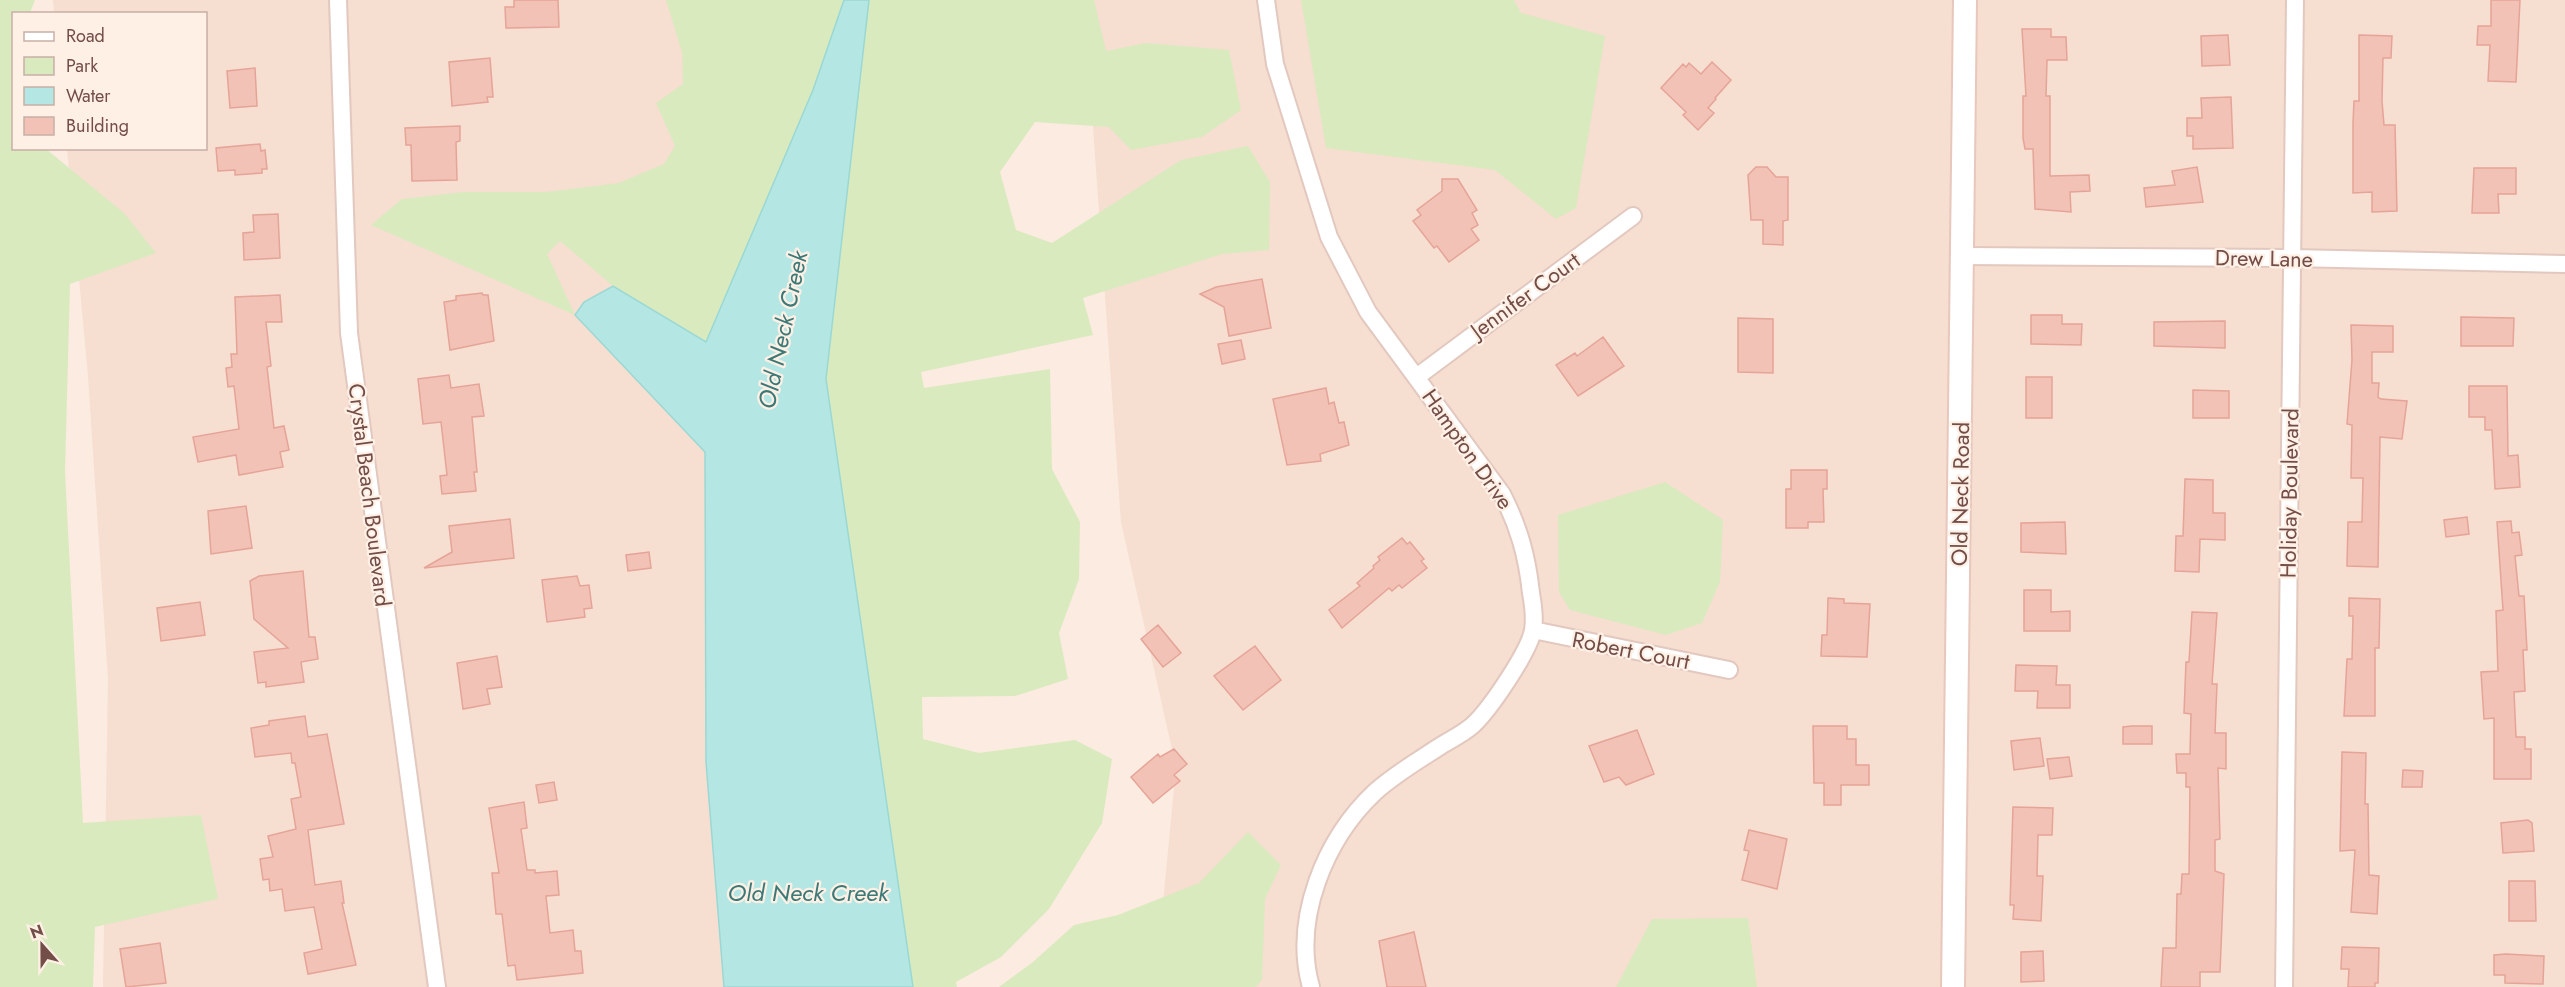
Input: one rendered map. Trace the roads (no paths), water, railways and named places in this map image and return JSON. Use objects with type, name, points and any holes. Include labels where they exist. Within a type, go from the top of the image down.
[{"type":"street","name":"Crystal Beach Boulevard","points":[[338,0],[349,333],[437,987]]},
{"type":"street","name":"Hampton Drive","points":[[1266,0],[1275,64],[1329,237],[1368,312],[1418,376],[1502,494],[1516,521],[1527,554],[1533,630]]},
{"type":"street","name":"Old Neck Road","points":[[1953,987],[1965,0]]},
{"type":"street","name":"Holiday Boulevard","points":[[2284,987],[2295,0]]},
{"type":"street","name":"Jennifer Court","points":[[1418,376],[1633,216]]},
{"type":"street","name":"Drew Lane","points":[[1963,256],[2292,258],[2565,264]]},
{"type":"street","name":"Robert Court","points":[[1533,630],[1729,670]]},
{"type":"street","points":[[1311,987],[1305,938],[1313,896],[1330,852],[1350,820],[1375,792],[1406,768],[1472,727],[1492,704],[1533,630]]},
{"type":"water","name":"Old Neck Creek","points":[[844,0],[869,0],[826,379],[913,987],[724,987],[706,762],[705,452],[575,315],[584,302],[613,286],[706,342],[813,90]]}]
